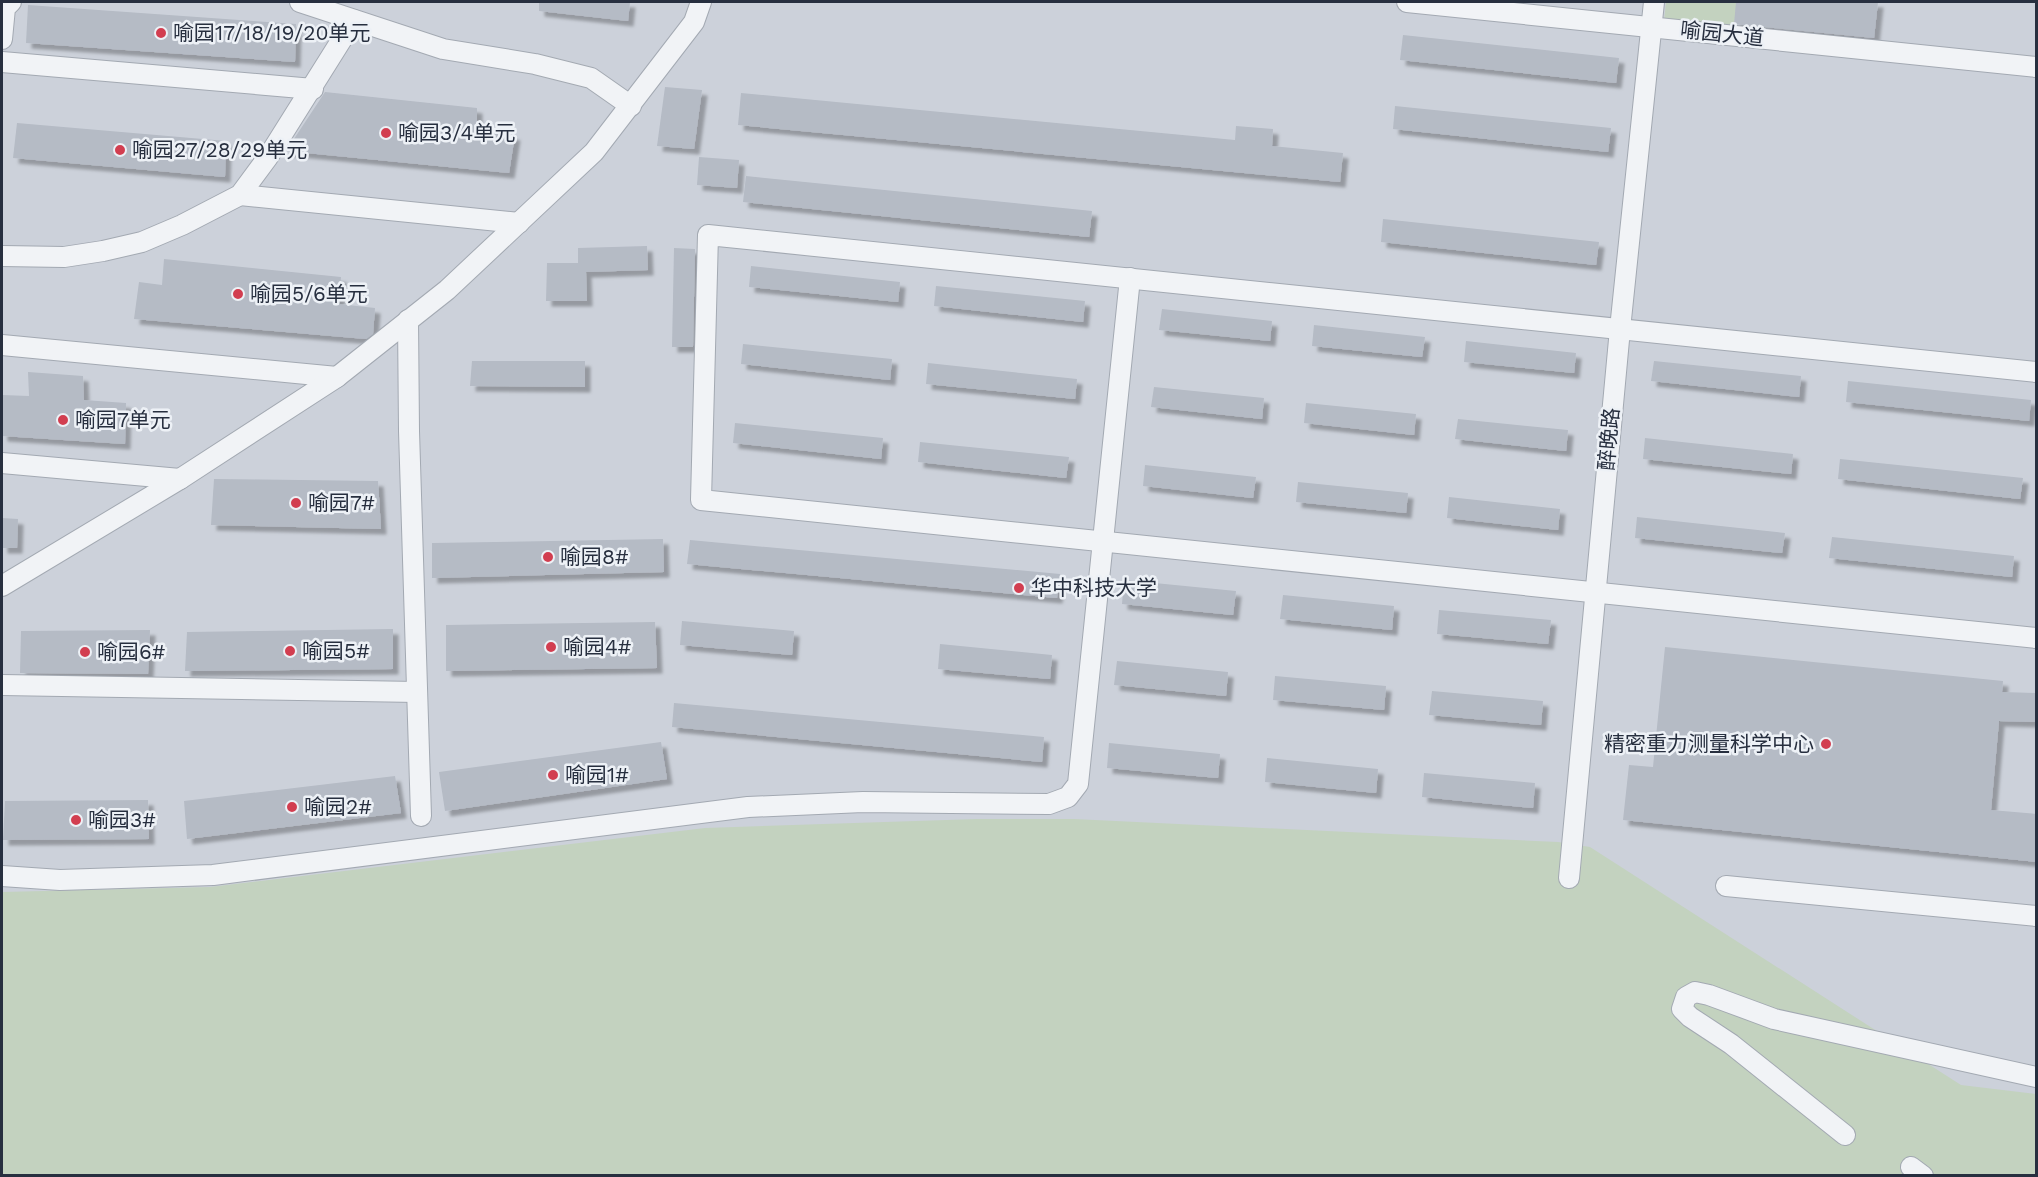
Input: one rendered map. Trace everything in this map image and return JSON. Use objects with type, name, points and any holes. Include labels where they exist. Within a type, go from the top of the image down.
[{"type":"street","points":[[2,39],[5,8],[11,2]]},
{"type":"street","points":[[300,2],[443,49],[535,64],[591,78],[631,106]]},
{"type":"street","points":[[2,586],[180,479],[337,377],[447,290],[594,152],[694,22],[701,2]]},
{"type":"street","name":"喻园大道","points":[[1407,2],[2037,67]]},
{"type":"street","name":"醉晚路","points":[[1569,878],[1620,329],[1654,2]]},
{"type":"street","points":[[2,256],[64,257],[142,242],[182,225],[240,195],[313,89],[354,20]]},
{"type":"street","points":[[2,62],[313,89]]},
{"type":"street","points":[[240,195],[519,223]]},
{"type":"street","points":[[2037,372],[708,235],[701,500],[2037,638]]},
{"type":"street","points":[[2,876],[60,880],[213,875],[748,807],[862,802],[1049,804],[1068,797],[1078,784],[1130,278]]},
{"type":"street","points":[[408,320],[409,431],[421,816]]},
{"type":"street","points":[[2,345],[337,377]]},
{"type":"street","points":[[2,462],[180,479]]},
{"type":"street","points":[[2,685],[417,692]]},
{"type":"street","points":[[1726,886],[2037,916]]},
{"type":"street","points":[[1845,1135],[1731,1044],[1690,1017],[1682,1009],[1686,997],[1695,992],[1709,994],[1774,1019],[2037,1077]]},
{"type":"shaded area","name":"华中科技大学","points":[[2,2],[2036,2],[2036,1175],[2,1175]]},
{"type":"green space","points":[[1666,2],[1737,2],[1734,26],[1664,21]]},
{"type":"green space","points":[[977,819],[1074,819],[1558,842],[1590,847],[1961,1085],[2036,1094],[2036,1176],[2,1176],[2,892],[210,887],[705,828]]},
{"type":"building","points":[[539,2],[630,2],[628,21],[539,11]]},
{"type":"building","points":[[1736,2],[1878,2],[1874,38],[1734,24]]},
{"type":"building","name":"喻园17/18/19/20单元","points":[[28,5],[296,24],[295,62],[26,43]]},
{"type":"building","points":[[1403,35],[1619,58],[1616,83],[1400,60]]},
{"type":"building","points":[[665,87],[702,90],[694,149],[657,146]]},
{"type":"building","name":"喻园3/4单元","points":[[325,92],[477,108],[477,131],[515,135],[509,173],[286,151]]},
{"type":"building","points":[[741,93],[1235,140],[1236,126],[1273,129],[1272,146],[1343,153],[1340,182],[738,125]]},
{"type":"building","points":[[1395,106],[1611,128],[1608,152],[1393,129]]},
{"type":"building","name":"喻园27/28/29单元","points":[[17,123],[226,141],[225,177],[13,158]]},
{"type":"building","points":[[699,157],[739,160],[737,188],[697,185]]},
{"type":"building","points":[[746,176],[1092,211],[1089,237],[743,202]]},
{"type":"building","points":[[1383,219],[1599,242],[1596,265],[1381,242]]},
{"type":"building","points":[[647,246],[648,270],[586,272],[587,301],[546,301],[547,263],[578,263],[578,248]]},
{"type":"building","points":[[674,248],[695,249],[693,347],[672,347]]},
{"type":"building","name":"喻园5/6单元","points":[[164,259],[341,277],[339,304],[375,308],[373,334],[366,339],[134,319],[139,282],[162,285]]},
{"type":"building","points":[[751,266],[900,282],[898,302],[749,287]]},
{"type":"building","points":[[936,286],[1085,301],[1083,322],[934,306]]},
{"type":"building","points":[[1162,309],[1272,321],[1270,341],[1159,330]]},
{"type":"building","points":[[1314,325],[1425,337],[1422,357],[1312,346]]},
{"type":"building","points":[[1466,341],[1576,353],[1574,373],[1464,362]]},
{"type":"building","points":[[743,344],[892,359],[890,380],[741,364]]},
{"type":"building","points":[[472,361],[585,361],[585,387],[470,386]]},
{"type":"building","points":[[1654,361],[1801,376],[1799,397],[1651,381]]},
{"type":"building","points":[[928,363],[1077,379],[1075,399],[926,384]]},
{"type":"building","name":"喻园7单元","points":[[28,372],[83,376],[84,400],[126,403],[125,444],[2,436],[2,395],[29,396]]},
{"type":"building","points":[[1848,381],[2031,400],[2029,421],[1846,402]]},
{"type":"building","points":[[1154,387],[1264,398],[1262,419],[1151,407]]},
{"type":"building","points":[[1306,403],[1416,414],[1414,435],[1304,423]]},
{"type":"building","points":[[1458,419],[1568,430],[1566,451],[1455,439]]},
{"type":"building","points":[[735,423],[883,438],[881,459],[733,443]]},
{"type":"building","points":[[1645,438],[1793,454],[1791,474],[1643,459]]},
{"type":"building","points":[[920,442],[1069,457],[1066,478],[918,462]]},
{"type":"building","points":[[1840,459],[2023,478],[2020,499],[1838,479]]},
{"type":"building","points":[[1145,465],[1256,477],[1253,498],[1143,486]]},
{"type":"building","name":"喻园7#","points":[[214,479],[378,481],[381,529],[211,525]]},
{"type":"building","points":[[1298,482],[1408,493],[1406,513],[1296,502]]},
{"type":"building","points":[[1449,497],[1560,509],[1558,530],[1447,518]]},
{"type":"building","points":[[1637,517],[1785,533],[1782,553],[1635,538]]},
{"type":"building","points":[[2,518],[18,519],[17,548],[2,548]]},
{"type":"building","points":[[1832,537],[2014,556],[2012,577],[1829,558]]},
{"type":"building","name":"喻园8#","points":[[663,539],[664,572],[432,578],[432,543]]},
{"type":"building","points":[[690,540],[1060,574],[1057,598],[687,564]]},
{"type":"building","points":[[1124,580],[1236,591],[1233,615],[1122,604]]},
{"type":"building","points":[[1283,595],[1394,606],[1392,630],[1280,619]]},
{"type":"building","points":[[1439,610],[1551,620],[1548,644],[1437,634]]},
{"type":"building","points":[[682,621],[794,631],[792,655],[680,645]]},
{"type":"building","name":"喻园4#","points":[[655,622],[657,668],[446,671],[446,625]]},
{"type":"building","name":"喻园5#","points":[[393,629],[393,669],[185,671],[187,632]]},
{"type":"building","name":"喻园6#","points":[[150,630],[148,674],[20,673],[21,631]]},
{"type":"building","points":[[940,644],[1052,655],[1050,679],[938,669]]},
{"type":"building","name":"精密重力测量科学中心","points":[[1665,647],[2003,681],[2002,692],[2037,693],[2037,722],[1999,721],[1991,810],[2037,814],[2037,862],[1623,820],[1629,765],[1653,767]]},
{"type":"building","points":[[1117,661],[1228,672],[1226,696],[1114,685]]},
{"type":"building","points":[[1275,676],[1386,686],[1384,710],[1273,700]]},
{"type":"building","points":[[1432,691],[1543,701],[1541,725],[1429,715]]},
{"type":"building","points":[[674,703],[1044,737],[1042,762],[672,727]]},
{"type":"building","name":"喻园1#","points":[[661,742],[667,779],[445,811],[439,772]]},
{"type":"building","points":[[1109,743],[1220,754],[1218,778],[1107,768]]},
{"type":"building","points":[[1267,758],[1378,769],[1376,793],[1265,782]]},
{"type":"building","points":[[1424,773],[1535,783],[1533,808],[1422,797]]},
{"type":"building","name":"喻园2#","points":[[395,776],[401,813],[187,839],[184,801]]},
{"type":"building","name":"喻园3#","points":[[148,800],[149,839],[3,840],[5,801]]},
{"type":"place","name":"喻园17/18/19/20单元","points":[[161,33]]},
{"type":"place","name":"喻园3/4单元","points":[[386,133]]},
{"type":"place","name":"喻园27/28/29单元","points":[[120,150]]},
{"type":"place","name":"喻园5/6单元","points":[[238,294]]},
{"type":"place","name":"喻园7单元","points":[[63,420]]},
{"type":"place","name":"喻园7#","points":[[296,503]]},
{"type":"place","name":"喻园8#","points":[[548,557]]},
{"type":"place","name":"华中科技大学","points":[[1019,588]]},
{"type":"place","name":"喻园4#","points":[[551,647]]},
{"type":"place","name":"喻园5#","points":[[290,651]]},
{"type":"place","name":"喻园6#","points":[[85,652]]},
{"type":"place","name":"精密重力测量科学中心","points":[[1826,744]]},
{"type":"place","name":"喻园1#","points":[[553,775]]},
{"type":"place","name":"喻园2#","points":[[292,807]]},
{"type":"place","name":"喻园3#","points":[[76,820]]}]
